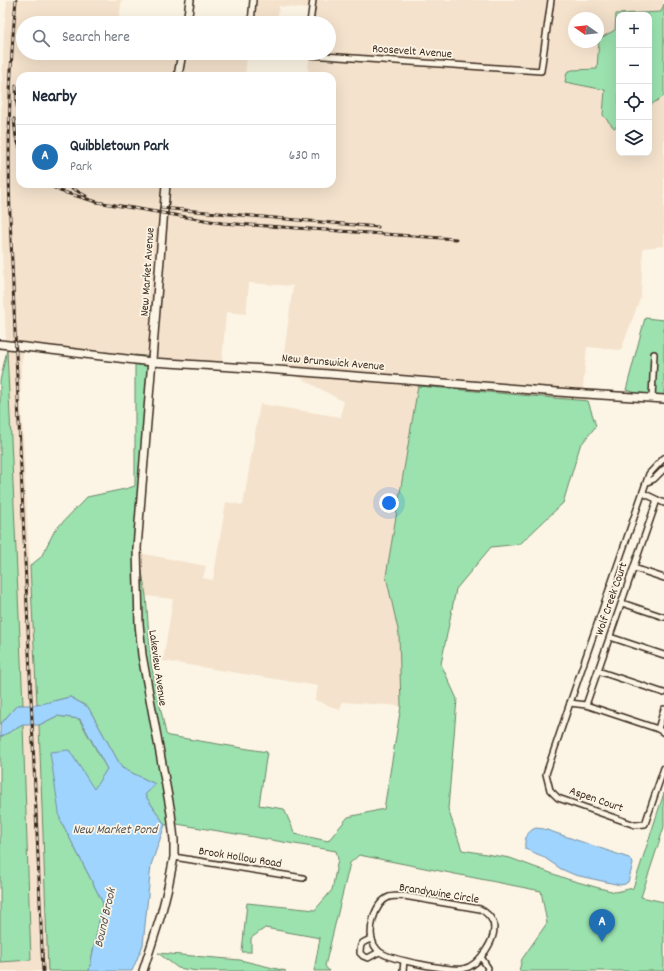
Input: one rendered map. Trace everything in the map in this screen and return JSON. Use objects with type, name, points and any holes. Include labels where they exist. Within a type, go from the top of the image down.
[{"type":"main road","points":[[188,16],[190,0]]},
{"type":"main road","points":[[179,72],[181,60]]},
{"type":"main road","name":"New Market Avenue","points":[[152,362],[166,188]]},
{"type":"main road","name":"New Brunswick Avenue","points":[[0,344],[152,362],[294,371],[664,399]]},
{"type":"main road","name":"Lakeview Avenue","points":[[143,971],[162,908],[174,857],[171,813],[142,655],[137,585],[136,548],[152,362]]},
{"type":"street","points":[[252,16],[253,0]]},
{"type":"street","points":[[311,16],[313,0]]},
{"type":"street","name":"Roosevelt Avenue","points":[[336,56],[541,71],[551,0]]},
{"type":"street","points":[[652,398],[654,354]]},
{"type":"street","name":"Aspen Court","points":[[664,458],[649,474],[546,774],[550,790],[558,798],[635,825],[645,824],[664,768]]},
{"type":"street","points":[[647,482],[654,479],[664,469]]},
{"type":"street","points":[[643,493],[664,503]]},
{"type":"street","name":"Wolf Creek Court","points":[[586,705],[657,500]]},
{"type":"street","points":[[634,568],[664,578]]},
{"type":"street","points":[[622,602],[664,617]]},
{"type":"street","points":[[610,636],[664,655]]},
{"type":"street","points":[[598,671],[664,694]]},
{"type":"street","points":[[570,703],[586,705],[658,729],[664,733]]},
{"type":"street","points":[[658,729],[664,709]]},
{"type":"street","name":"Brook Hollow Road","points":[[174,857],[303,878]]},
{"type":"street","name":"Brandywine Circle","points":[[372,939],[372,924],[379,905],[390,897],[404,896],[480,909],[485,912],[492,921],[494,931],[490,943],[481,957],[469,969],[454,969],[404,961],[379,952]]},
{"type":"street","points":[[372,939],[379,952],[368,958],[360,953],[360,947],[362,943],[372,939]]},
{"type":"street","points":[[481,957],[488,968],[487,971]]},
{"type":"street","points":[[403,971],[404,961]]},
{"type":"shaded area","points":[[7,0],[122,0],[119,16],[16,16],[16,60],[246,60],[245,72],[16,72],[16,188],[336,188],[336,72],[308,72],[309,60],[336,60],[336,16],[314,16],[315,10],[279,6],[278,16],[251,16],[253,0],[664,0],[662,12],[616,12],[615,30],[604,36],[604,12],[568,12],[568,48],[598,48],[597,69],[572,70],[567,72],[565,82],[605,89],[603,115],[614,128],[616,127],[616,156],[652,156],[652,104],[664,96],[664,246],[643,248],[641,296],[621,350],[587,347],[583,387],[588,401],[418,386],[386,576],[399,634],[401,706],[342,702],[340,710],[315,700],[318,686],[163,661],[173,599],[146,596],[139,553],[206,566],[203,578],[213,580],[226,502],[243,505],[260,404],[341,417],[344,402],[282,368],[293,286],[249,283],[246,314],[226,312],[222,363],[92,351],[24,349],[21,366],[21,396],[37,705],[23,705],[3,278],[1,115],[4,30]]},
{"type":"shaded area","points":[[23,725],[39,725],[48,971],[33,971],[32,968],[32,971],[0,971],[0,962],[31,960]]},
{"type":"green space","points":[[664,4],[664,96],[652,104],[652,12],[661,12]]},
{"type":"green space","points":[[616,14],[616,127],[614,128],[603,115],[605,90],[565,82],[567,72],[572,70],[597,69],[598,48],[604,48],[604,36],[615,30]]},
{"type":"green space","points":[[645,318],[664,320],[664,401],[626,390]]},
{"type":"green space","points":[[7,350],[23,705],[17,705],[0,725],[0,381]]},
{"type":"green space","points":[[135,355],[154,357],[139,553],[146,596],[151,664],[166,734],[169,736],[267,752],[259,805],[284,809],[295,834],[328,841],[348,817],[384,809],[401,706],[399,634],[386,576],[418,386],[588,401],[596,426],[580,446],[563,503],[520,544],[491,547],[456,589],[441,664],[457,699],[448,809],[462,850],[510,858],[567,879],[616,892],[633,888],[664,793],[664,827],[641,897],[664,902],[664,971],[519,971],[522,959],[547,923],[541,891],[359,855],[350,863],[325,966],[329,971],[314,971],[320,938],[265,928],[251,938],[251,952],[242,952],[247,903],[315,910],[332,890],[338,859],[336,851],[177,824],[165,825],[145,795],[155,784],[122,768],[88,707],[70,697],[37,705],[30,566],[41,557],[55,530],[87,497],[135,486]]},
{"type":"green space","points":[[57,716],[79,719],[107,769],[94,790],[69,750],[60,819],[103,903],[89,971],[48,971],[39,725]]},
{"type":"green space","points":[[23,725],[31,960],[0,962],[0,737]]},
{"type":"green space","points":[[158,953],[240,960],[286,971],[197,971],[178,968]]},
{"type":"water","name":"New Market Pond","points":[[70,697],[88,707],[122,768],[155,784],[145,795],[165,825],[151,865],[143,945],[132,971],[89,971],[103,903],[60,819],[50,752],[69,750],[94,789],[107,769],[80,719],[57,716],[39,725],[23,725],[0,737],[0,725],[17,705],[37,705]]},
{"type":"water","points":[[536,828],[544,829],[629,858],[633,864],[628,882],[620,885],[575,875],[561,869],[542,856],[525,849],[525,842],[528,833]]},
{"type":"railway","points":[[16,0],[10,108],[10,217],[43,971]]},
{"type":"railway","points":[[14,119],[16,137]]},
{"type":"railway","points":[[55,188],[60,191],[97,202],[222,223],[456,239]]},
{"type":"railway","points":[[72,188],[86,196]]},
{"type":"railway","points":[[161,208],[378,227]]},
{"type":"place","name":"Quibbletown Park","points":[[602,942]]},
{"type":"water label","name":"Bound Brook","points":[[106,918]]}]
